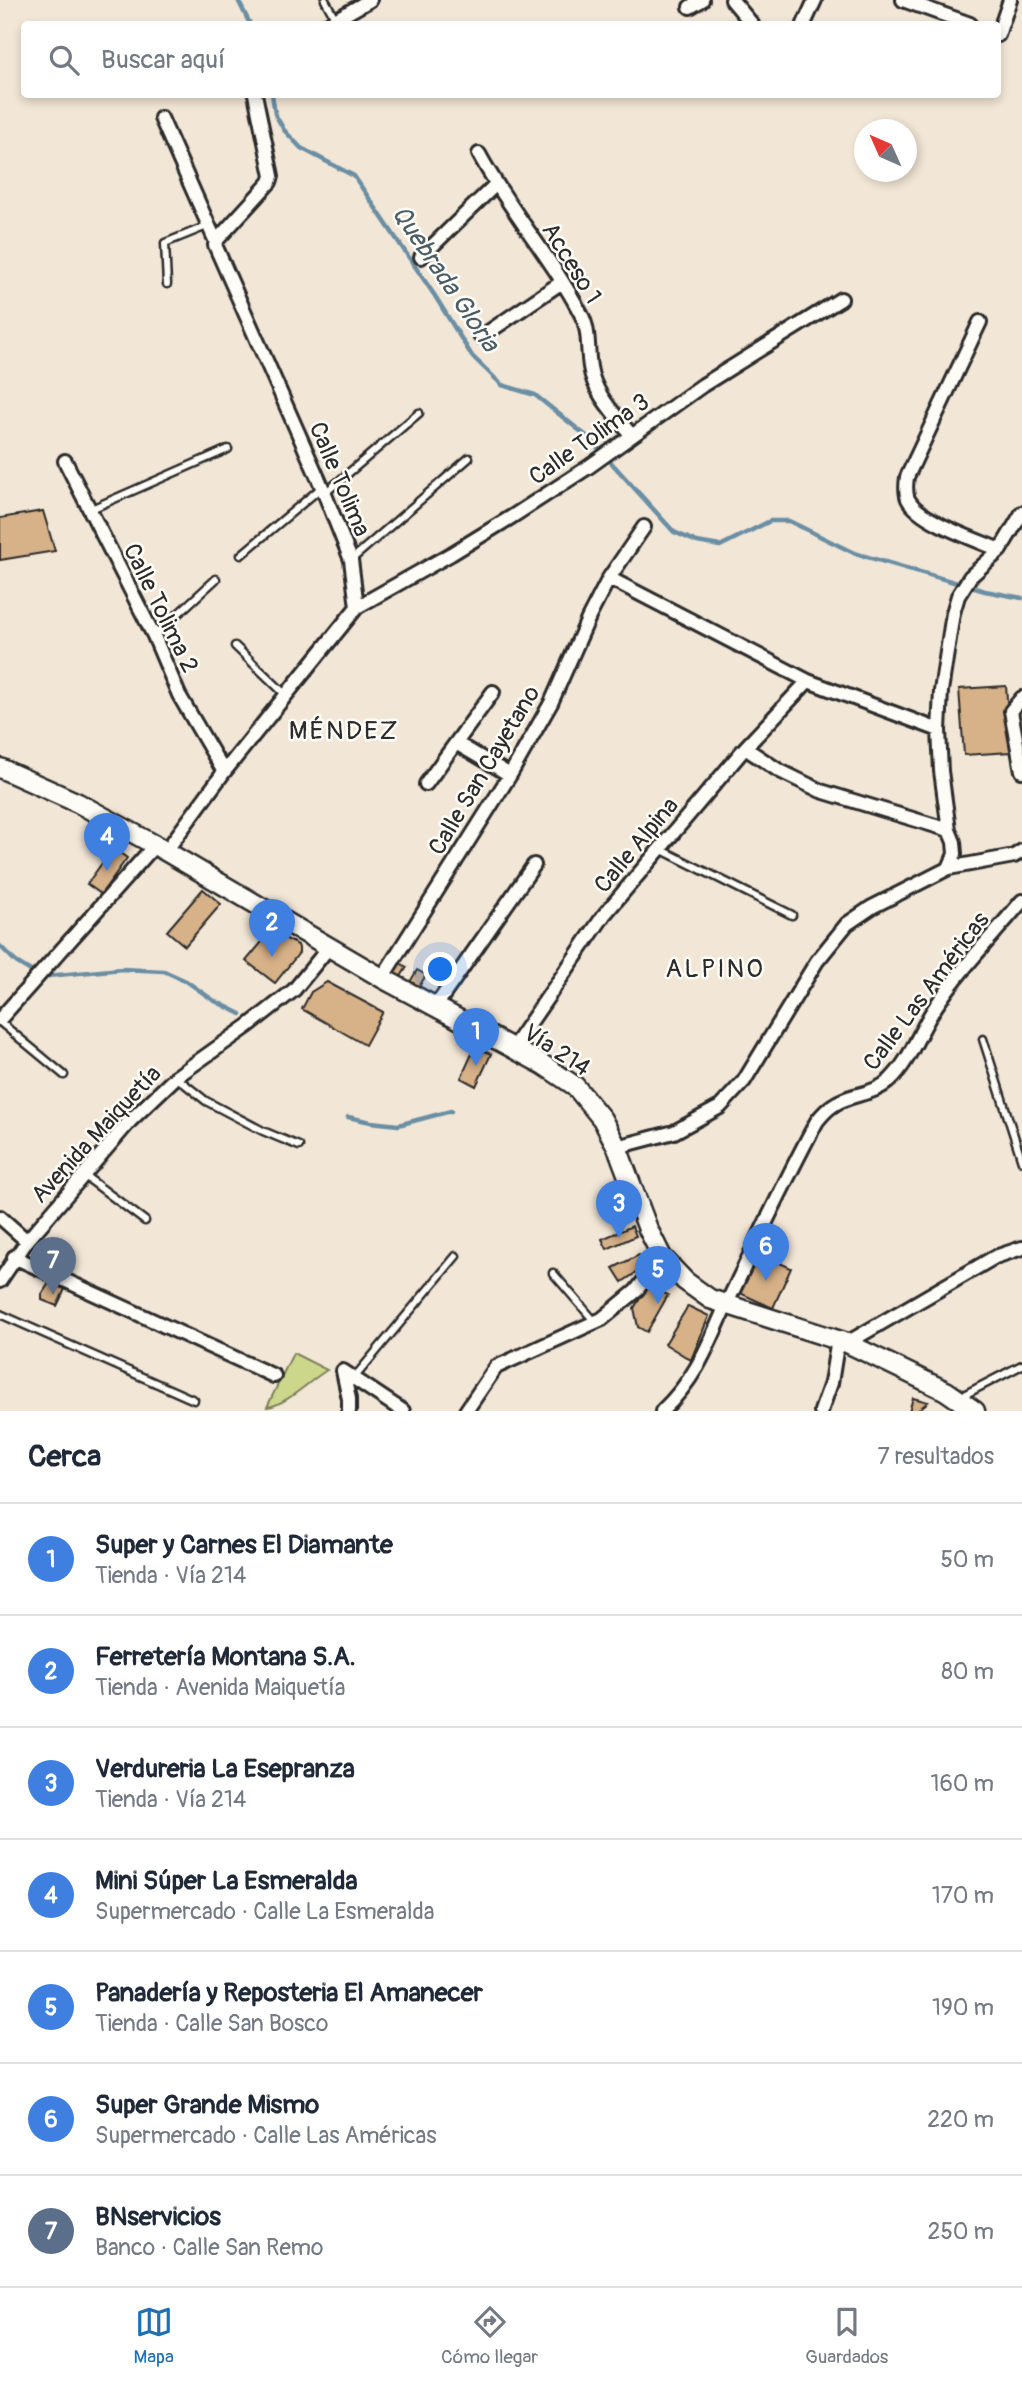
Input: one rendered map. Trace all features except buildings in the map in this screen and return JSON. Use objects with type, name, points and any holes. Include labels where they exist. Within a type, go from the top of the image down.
[{"type":"main road","name":"Vía 214","points":[[0,768],[78,803],[160,848],[382,978],[542,1064],[575,1086],[602,1119],[617,1147],[648,1229],[662,1257],[685,1281],[710,1299],[842,1341],[957,1398],[975,1411]]},
{"type":"street","points":[[334,21],[370,0]]},
{"type":"street","points":[[690,7],[702,0]]},
{"type":"street","points":[[732,0],[750,21]]},
{"type":"street","points":[[805,21],[815,0]]},
{"type":"street","points":[[903,0],[962,21]]},
{"type":"street","points":[[1001,26],[1010,0]]},
{"type":"street","points":[[216,242],[270,182],[272,176],[256,98]]},
{"type":"street","name":"Calle Tolima","points":[[161,118],[323,490],[351,560],[357,607]]},
{"type":"street","name":"Acceso 1","points":[[479,154],[495,185],[583,317],[594,385],[631,435]]},
{"type":"street","points":[[421,257],[495,185]]},
{"type":"street","points":[[481,337],[562,282]]},
{"type":"street","name":"Calle Tolima 3","points":[[357,607],[451,554],[587,468],[703,385],[841,299]]},
{"type":"street","points":[[980,323],[907,477],[906,487],[908,498],[915,508],[926,516],[1000,550]]},
{"type":"street","name":"Calle Tolima 2","points":[[65,461],[154,636],[179,695],[223,772]]},
{"type":"street","points":[[949,868],[955,855],[941,771],[939,730],[941,691],[953,613],[958,596],[971,577],[1000,550],[1022,513]]},
{"type":"street","name":"Calle San Cayetano","points":[[382,978],[510,775],[551,703],[609,578],[644,527]]},
{"type":"street","points":[[609,578],[808,681],[939,730]]},
{"type":"street","points":[[0,1020],[160,848],[357,607]]},
{"type":"street","name":"Calle Alpina","points":[[512,1049],[604,915],[745,748],[808,681]]},
{"type":"street","points":[[426,784],[493,692]]},
{"type":"street","points":[[1022,698],[1011,711],[1022,771]]},
{"type":"street","points":[[456,743],[510,775]]},
{"type":"street","points":[[745,748],[778,770],[821,792],[949,830]]},
{"type":"street","points":[[617,1147],[674,1132],[720,1107],[744,1081],[817,961],[847,924],[949,868],[1014,856],[1022,851]]},
{"type":"street","points":[[435,1007],[534,865]]},
{"type":"street","name":"Calle Las Américas","points":[[662,1411],[676,1398],[702,1362],[727,1304],[817,1121],[834,1104],[879,1088],[892,1078],[941,999],[1022,901]]},
{"type":"street","name":"Avenida Maiquetía","points":[[0,1280],[27,1241],[130,1121],[176,1077],[294,990],[330,946]]},
{"type":"street","points":[[0,1217],[27,1241]]},
{"type":"street","points":[[821,1411],[842,1341],[995,1257],[1022,1248]]},
{"type":"street","points":[[14,1257],[274,1376]]},
{"type":"street","points":[[466,1411],[496,1367],[602,1320],[636,1292],[662,1257]]},
{"type":"street","points":[[349,1411],[343,1371],[403,1411]]},
{"type":"lane","points":[[325,0],[332,21]]},
{"type":"lane","points":[[167,284],[165,243],[207,226]]},
{"type":"lane","points":[[241,555],[419,414]]},
{"type":"lane","points":[[88,510],[228,449]]},
{"type":"lane","points":[[351,560],[469,458]]},
{"type":"lane","points":[[154,636],[216,579]]},
{"type":"lane","points":[[236,646],[285,695]]},
{"type":"lane","points":[[660,849],[792,915]]},
{"type":"lane","points":[[0,1020],[64,1076]]},
{"type":"lane","points":[[982,1039],[1022,1161]]},
{"type":"lane","points":[[176,1077],[205,1101],[299,1146]]},
{"type":"lane","points":[[85,1176],[145,1222]]},
{"type":"lane","points":[[354,1378],[456,1256]]},
{"type":"lane","points":[[553,1273],[596,1322]]},
{"type":"lane","points":[[0,1314],[194,1400]]},
{"type":"lane","points":[[957,1398],[1022,1365]]},
{"type":"green space","points":[[293,1353],[327,1370],[290,1397],[267,1407]]},
{"type":"waterway","name":"Quebrada Gloria","points":[[238,0],[248,21]]},
{"type":"waterway","name":"Quebrada Gloria","points":[[273,98],[275,114],[284,130],[301,148],[354,176],[472,356],[502,385],[535,395],[589,438],[674,532],[697,542],[720,546],[770,521],[789,521],[854,553],[985,591],[1022,598]]},
{"type":"waterway","points":[[0,946],[16,962],[34,973]]},
{"type":"waterway","points":[[47,976],[122,969],[164,971],[241,1014]]},
{"type":"waterway","points":[[348,1117],[398,1125],[451,1111]]},
{"type":"place","name":"Mini Súper La Esmeralda","points":[[107,871]]},
{"type":"place","name":"Ferretería Montana S.A.","points":[[272,957]]},
{"type":"place","name":"Super y Carnes El Diamante","points":[[476,1066]]},
{"type":"place","name":"Verdureria La Esepranza","points":[[619,1238]]},
{"type":"place","name":"Super Grande Mismo","points":[[766,1281]]},
{"type":"place","name":"BNservicios","points":[[53,1295]]},
{"type":"place","name":"Panadería y Reposteria El Amanecer","points":[[658,1304]]},
{"type":"district","name":"MÉNDEZ","points":[[344,730]]},
{"type":"district","name":"ALPINO","points":[[715,968]]}]
